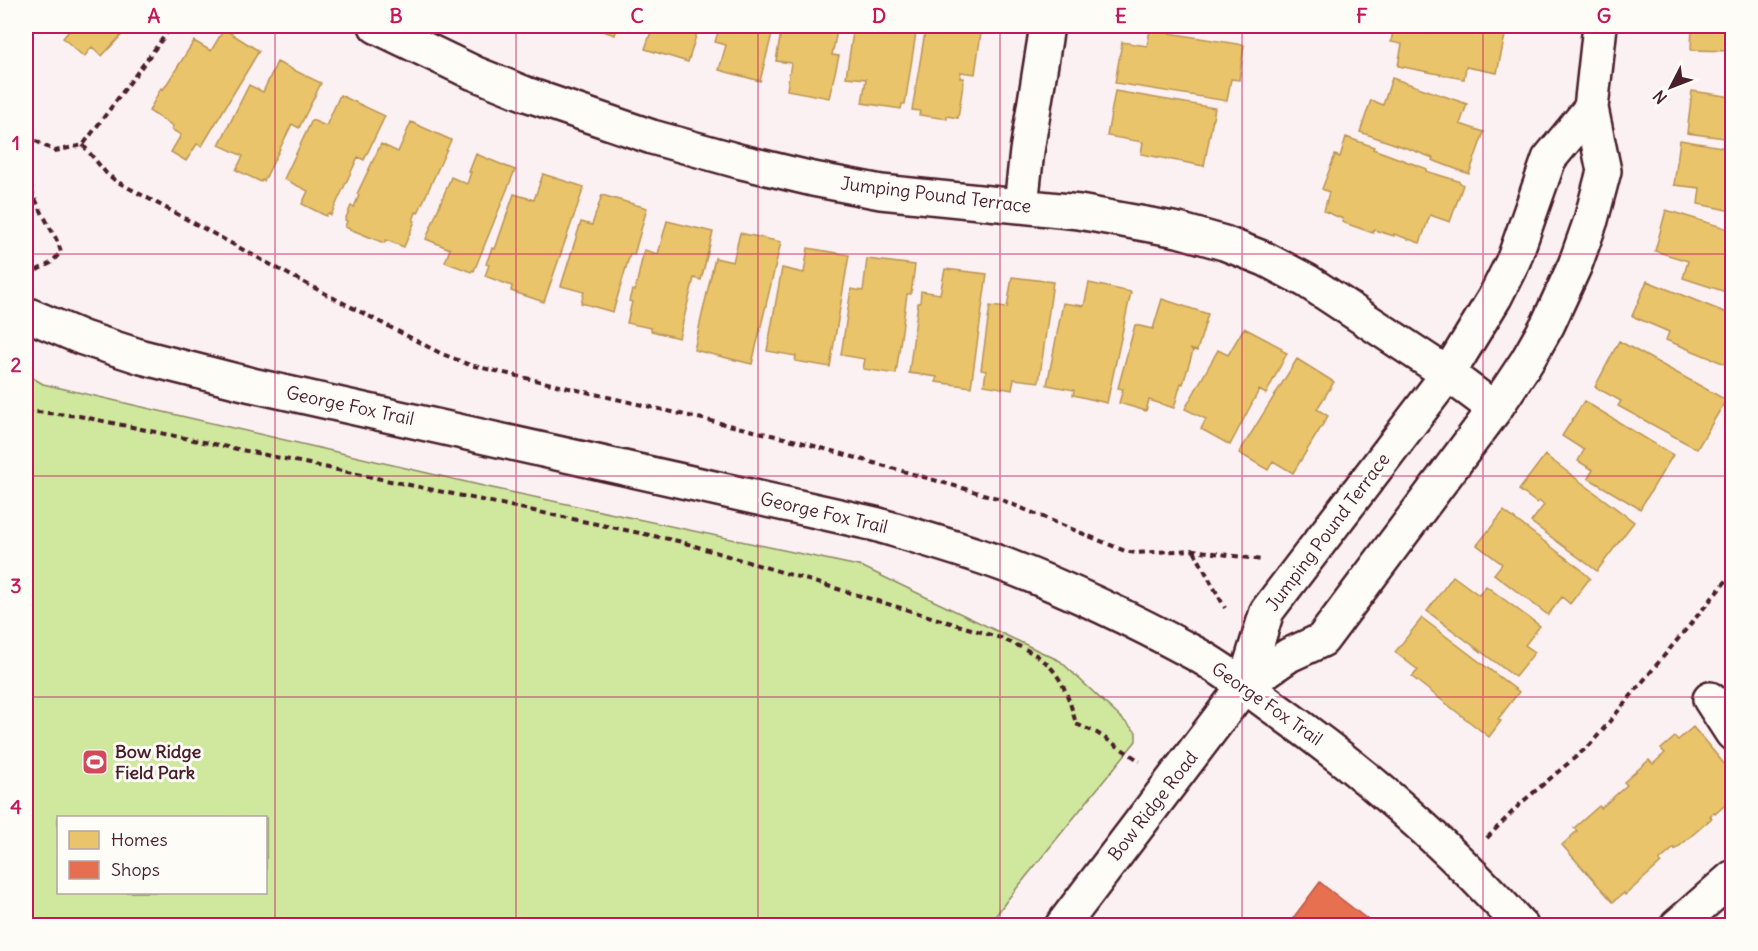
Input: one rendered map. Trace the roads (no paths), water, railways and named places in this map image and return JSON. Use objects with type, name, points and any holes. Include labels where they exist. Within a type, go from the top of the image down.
[{"type":"street","name":"Jumping Pound Terrace","points":[[376,26],[474,73],[526,94],[652,137],[708,153],[813,179],[881,192],[1079,212],[1178,230],[1224,243],[1265,259],[1307,281],[1448,374],[1495,409]]},
{"type":"street","points":[[1021,205],[1027,151],[1047,26]]},
{"type":"street","points":[[1244,686],[1289,654],[1322,640],[1495,409],[1548,324],[1575,265],[1591,220],[1604,171],[1591,108],[1600,26]]},
{"type":"street","name":"Jumping Pound Terrace","points":[[1244,686],[1267,611],[1448,374],[1495,297],[1514,259],[1549,159],[1591,108]]},
{"type":"street","name":"George Fox Trail","points":[[26,314],[83,338],[142,357],[197,371],[864,521],[946,545],[1041,580],[1196,654],[1244,686],[1330,749],[1394,802],[1461,864],[1521,926]]},
{"type":"street","name":"Bow Ridge Road","points":[[1062,926],[1244,686]]},
{"type":"street","points":[[1710,699],[1732,733]]},
{"type":"street","points":[[1677,926],[1732,878]]},
{"type":"place","name":"Bow Ridge Field Park","points":[[95,762]]}]
